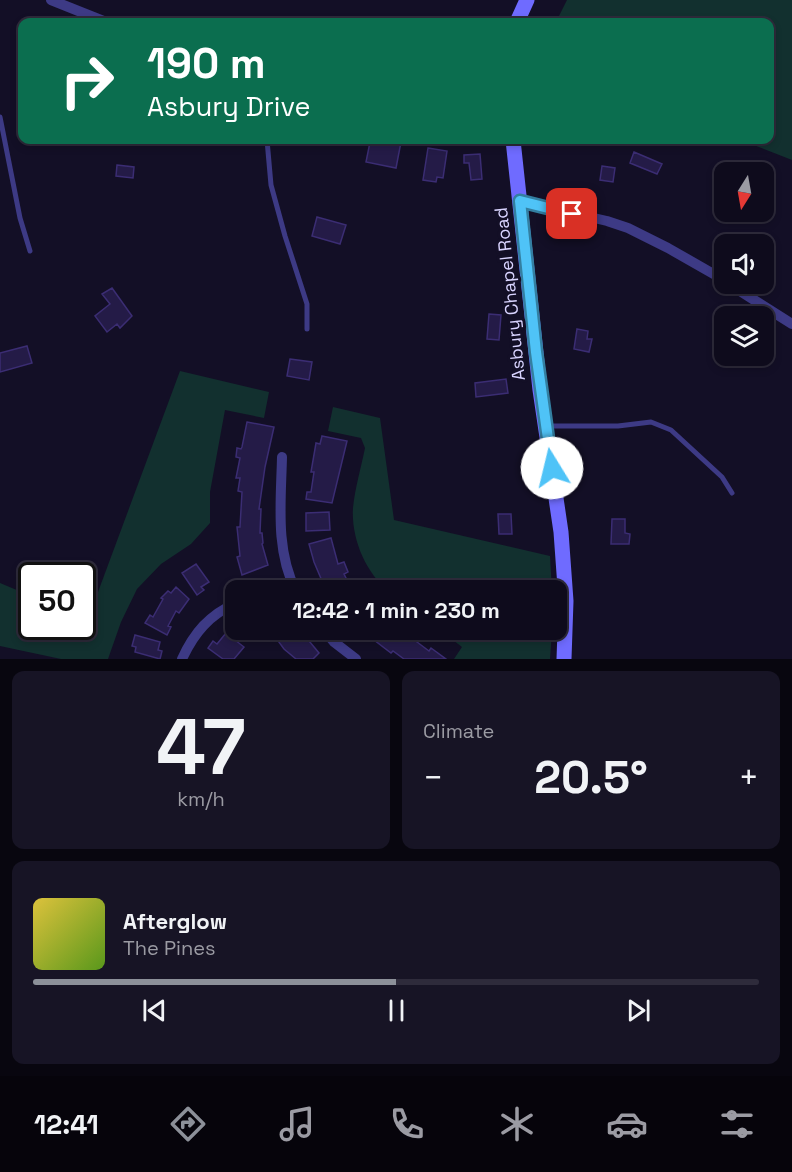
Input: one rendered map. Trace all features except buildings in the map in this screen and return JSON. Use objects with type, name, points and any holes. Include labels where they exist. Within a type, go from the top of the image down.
[{"type":"main road","points":[[519,18],[527,0]]},
{"type":"main road","name":"Asbury Chapel Road","points":[[513,144],[533,333],[565,570],[564,659]]},
{"type":"street","points":[[51,0],[96,18]]},
{"type":"street","points":[[520,201],[628,228],[714,274]]},
{"type":"street","points":[[745,294],[792,324]]},
{"type":"street","points":[[282,457],[280,524],[287,573],[290,580]]},
{"type":"street","points":[[182,659],[191,640],[208,618],[225,609]]},
{"type":"street","points":[[332,640],[356,659]]},
{"type":"lane","points":[[0,117],[20,218],[30,251]]},
{"type":"lane","points":[[267,144],[271,184],[307,304],[307,329]]},
{"type":"lane","points":[[546,426],[618,426],[651,422],[661,425],[670,430],[722,477],[732,493]]},
{"type":"green space","points":[[567,0],[792,0],[792,160],[751,144],[774,144],[774,18],[558,18]]},
{"type":"green space","points":[[180,371],[269,392],[264,418],[225,410],[210,492],[210,523],[191,544],[161,564],[137,589],[121,622],[108,659],[61,659],[0,646],[0,583],[18,591],[18,640],[96,640],[96,597]]},
{"type":"green space","points":[[333,407],[380,418],[394,520],[550,556],[551,580],[377,580],[361,554],[354,531],[354,500],[365,448],[361,438],[328,431]]},
{"type":"green space","points":[[453,640],[551,640],[550,659],[454,659],[462,647]]},
{"type":"route","points":[[552,468],[540,390],[520,201],[572,214]]}]
